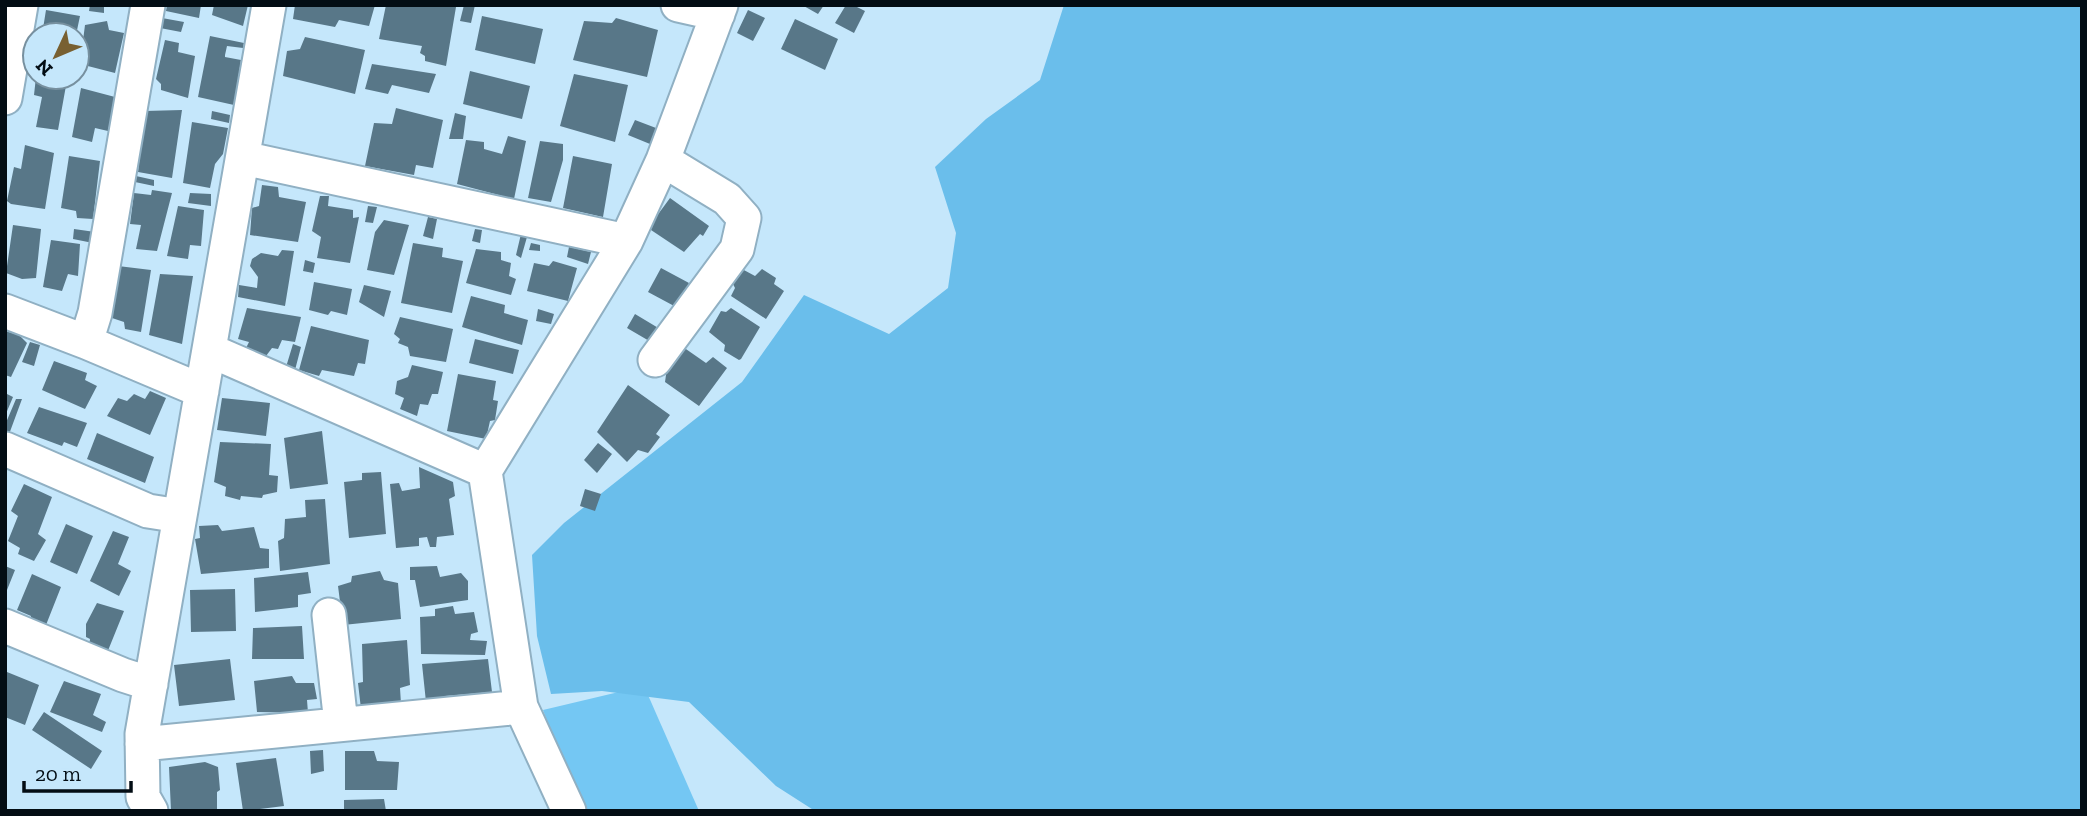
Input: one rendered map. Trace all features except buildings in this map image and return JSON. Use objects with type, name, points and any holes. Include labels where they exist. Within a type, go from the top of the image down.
[{"type":"street","points":[[5,98],[21,5]]},
{"type":"street","points":[[86,342],[95,313],[148,5]]},
{"type":"street","points":[[151,811],[142,797],[142,734],[270,5]]},
{"type":"street","points":[[569,811],[521,707],[485,471],[626,241],[663,160],[720,10],[678,5]]},
{"type":"street","points":[[243,158],[626,241]]},
{"type":"street","points":[[655,360],[737,249],[744,218],[727,200],[663,160]]},
{"type":"street","points":[[5,311],[202,391]]},
{"type":"street","points":[[209,349],[485,471]]},
{"type":"street","points":[[5,449],[148,511],[180,516]]},
{"type":"street","points":[[329,615],[341,724]]},
{"type":"street","points":[[5,626],[151,684]]},
{"type":"street","points":[[142,744],[521,707]]},
{"type":"shaded area","points":[[1064,5],[2082,5],[2082,811],[815,811],[776,786],[689,702],[602,691],[551,694],[537,636],[532,555],[564,523],[742,382],[804,295],[889,334],[948,288],[956,233],[935,167],[986,119],[1040,80]]},
{"type":"shaded area","points":[[644,686],[699,811],[584,811],[566,774],[543,710]]}]
